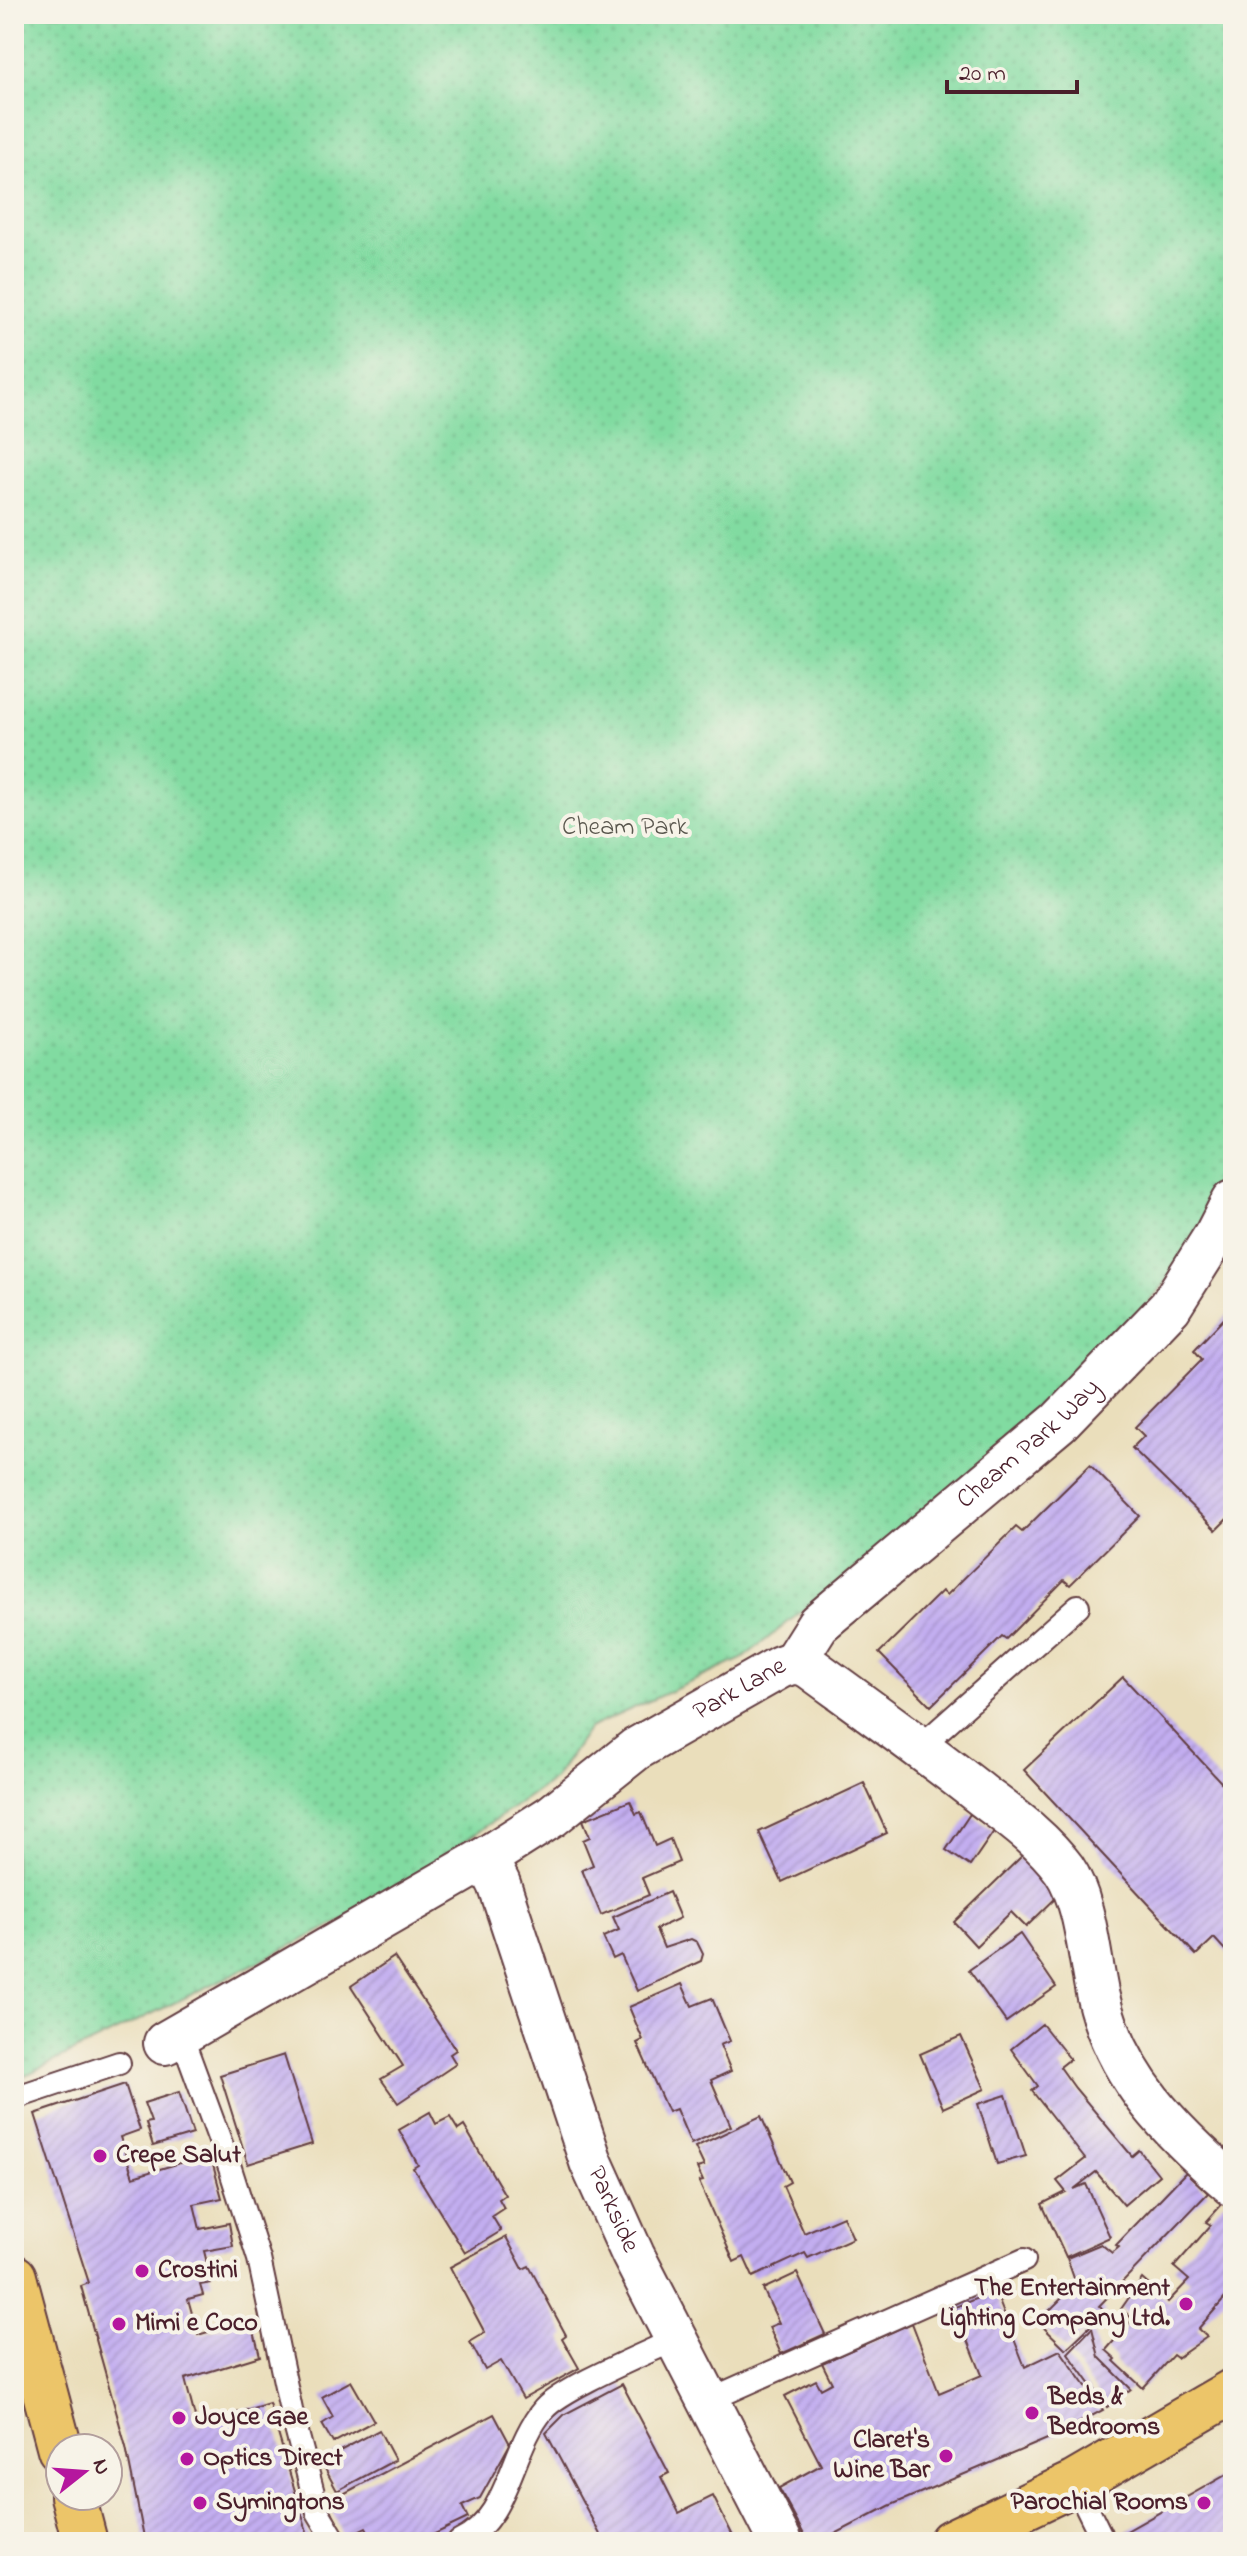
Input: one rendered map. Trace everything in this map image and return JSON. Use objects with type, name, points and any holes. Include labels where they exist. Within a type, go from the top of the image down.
[{"type":"main road","points":[[14,2277],[55,2432]]},
{"type":"main road","points":[[951,2542],[1075,2483],[1233,2391]]},
{"type":"main road","points":[[77,2512],[85,2542]]},
{"type":"street","name":"Cheam Park Way","points":[[794,1662],[818,1624],[1059,1422],[1170,1307],[1233,1201]]},
{"type":"street","name":"Park Lane","points":[[173,2039],[486,1858],[552,1816],[636,1749],[794,1662],[808,1666],[921,1746],[1041,1841],[1065,1871],[1079,1903],[1109,2037],[1156,2112],[1233,2185]]},
{"type":"street","name":"Parkside","points":[[486,1858],[499,1884],[591,2162],[633,2255],[781,2542]]},
{"type":"lane","points":[[921,1746],[1078,1606]]},
{"type":"lane","points":[[173,2039],[230,2168],[259,2259],[291,2410],[318,2512],[336,2542]]},
{"type":"lane","points":[[14,2098],[119,2063]]},
{"type":"lane","points":[[707,2401],[1024,2260]]},
{"type":"lane","points":[[459,2542],[471,2537],[497,2505],[531,2428],[546,2407],[571,2391],[676,2339]]},
{"type":"lane","points":[[1075,2483],[1104,2542]]},
{"type":"green space","name":"Cheam Park","points":[[14,14],[1233,14],[1233,1169],[1185,1259],[1075,1393],[742,1659],[589,1728],[554,1779],[365,1910],[24,2076],[14,2053]]},
{"type":"building","points":[[1233,1309],[1233,1513],[1216,1530],[1132,1448],[1144,1436],[1135,1427],[1202,1359],[1194,1350]]},
{"type":"building","points":[[1090,1465],[1140,1516],[1070,1585],[1064,1580],[1006,1639],[1002,1636],[931,1706],[879,1653],[942,1591],[947,1595],[1016,1527],[1022,1532]]},
{"type":"building","points":[[1123,1677],[1233,1795],[1233,1959],[1214,1938],[1196,1955],[1024,1770]]},
{"type":"building","points":[[864,1783],[887,1833],[782,1882],[759,1832]]},
{"type":"building","points":[[630,1801],[636,1814],[641,1812],[655,1846],[670,1839],[679,1862],[642,1878],[649,1895],[601,1915],[582,1870],[593,1865],[583,1840],[590,1837],[583,1820]]},
{"type":"building","points":[[970,1814],[994,1831],[970,1866],[946,1850]]},
{"type":"building","points":[[1024,1854],[1061,1893],[1026,1927],[1011,1912],[976,1946],[954,1922]]},
{"type":"building","points":[[669,1892],[680,1918],[656,1929],[664,1948],[691,1939],[697,1942],[703,1954],[701,1961],[637,1991],[621,1955],[613,1959],[603,1937],[619,1930],[613,1917]]},
{"type":"building","points":[[1020,1934],[1056,1987],[1006,2022],[969,1970]]},
{"type":"building","points":[[394,1957],[456,2050],[450,2054],[456,2064],[398,2103],[381,2079],[403,2066],[351,1986]]},
{"type":"building","points":[[682,1984],[692,2006],[712,1998],[730,2041],[720,2045],[731,2071],[711,2080],[731,2126],[691,2144],[676,2109],[668,2112],[637,2043],[643,2040],[629,2007]]},
{"type":"building","points":[[1042,2024],[1070,2059],[1060,2067],[1075,2088],[1132,2156],[1139,2150],[1159,2175],[1124,2205],[1096,2172],[1074,2189],[1086,2184],[1110,2237],[1066,2257],[1042,2204],[1066,2192],[1057,2181],[1085,2159],[1032,2091],[1038,2086],[1011,2049]]},
{"type":"building","points":[[961,2036],[985,2089],[943,2108],[920,2054]]},
{"type":"building","points":[[284,2055],[312,2144],[248,2164],[220,2075]]},
{"type":"building","points":[[125,2084],[140,2130],[120,2137],[133,2177],[210,2154],[222,2198],[194,2204],[200,2229],[229,2223],[233,2246],[204,2251],[212,2283],[200,2285],[203,2295],[188,2299],[198,2335],[251,2319],[260,2356],[185,2379],[197,2425],[269,2403],[310,2542],[145,2542],[124,2432],[81,2286],[89,2283],[35,2114]]},
{"type":"building","points":[[179,2092],[193,2134],[153,2146],[146,2123],[151,2122],[144,2103]]},
{"type":"building","points":[[1006,2095],[1026,2156],[997,2164],[978,2104]]},
{"type":"building","points":[[430,2112],[436,2124],[450,2117],[458,2130],[464,2126],[505,2195],[499,2199],[504,2208],[492,2216],[501,2231],[465,2253],[413,2168],[418,2165],[399,2130]]},
{"type":"building","points":[[761,2116],[790,2182],[783,2186],[804,2233],[843,2216],[853,2238],[808,2258],[805,2253],[753,2277],[744,2257],[734,2262],[699,2182],[703,2181],[697,2168],[704,2166],[695,2147]]},
{"type":"building","points":[[1186,2172],[1208,2193],[1099,2306],[1105,2312],[1066,2349],[1038,2322],[1076,2284],[1067,2258],[1101,2244],[1112,2253],[1119,2247],[1116,2245]]},
{"type":"building","points":[[1224,2202],[1233,2210],[1233,2289],[1198,2329],[1207,2337],[1177,2358],[1173,2355],[1143,2388],[1106,2350],[1133,2319],[1121,2309],[1142,2279],[1168,2302],[1189,2280],[1174,2267],[1211,2225],[1206,2222]]},
{"type":"building","points":[[506,2237],[523,2269],[529,2266],[566,2335],[562,2338],[579,2368],[523,2399],[501,2361],[485,2370],[470,2342],[485,2333],[450,2267]]},
{"type":"building","points":[[797,2273],[825,2334],[781,2354],[769,2327],[779,2323],[763,2289]]},
{"type":"building","points":[[995,2291],[1025,2367],[1060,2350],[1103,2410],[1052,2437],[889,2506],[820,2542],[808,2542],[779,2488],[821,2465],[785,2396],[816,2380],[821,2389],[832,2383],[822,2363],[912,2323],[939,2393],[982,2375],[955,2307]]},
{"type":"building","points":[[1092,2328],[1099,2357],[1131,2389],[1107,2407],[1068,2353]]},
{"type":"building","points":[[351,2381],[374,2421],[333,2443],[322,2424],[333,2417],[322,2397]]},
{"type":"building","points":[[622,2384],[669,2473],[661,2477],[679,2513],[713,2496],[736,2542],[604,2542],[546,2433],[565,2414]]},
{"type":"building","points":[[494,2414],[510,2444],[480,2498],[462,2506],[468,2518],[418,2542],[374,2542],[366,2527],[344,2538],[328,2502]]},
{"type":"building","points":[[379,2430],[395,2460],[337,2491],[321,2461]]},
{"type":"building","name":"Parochial Rooms","points":[[1233,2471],[1233,2542],[1121,2542],[1118,2536]]},
{"type":"place","name":"Crepe Salut","points":[[100,2156]]},
{"type":"place","name":"Crostini","points":[[142,2271]]},
{"type":"place","name":"The Entertainment Lighting Company Ltd.","points":[[1186,2304]]},
{"type":"place","name":"Mimi e Coco","points":[[119,2324]]},
{"type":"place","name":"Beds & Bedrooms","points":[[1032,2413]]},
{"type":"place","name":"Joyce Gae","points":[[179,2418]]},
{"type":"place","name":"Claret's Wine Bar","points":[[946,2456]]},
{"type":"place","name":"Optics Direct","points":[[187,2459]]},
{"type":"place","name":"Symingtons","points":[[200,2503]]},
{"type":"place","name":"Parochial Rooms","points":[[1204,2503]]}]
